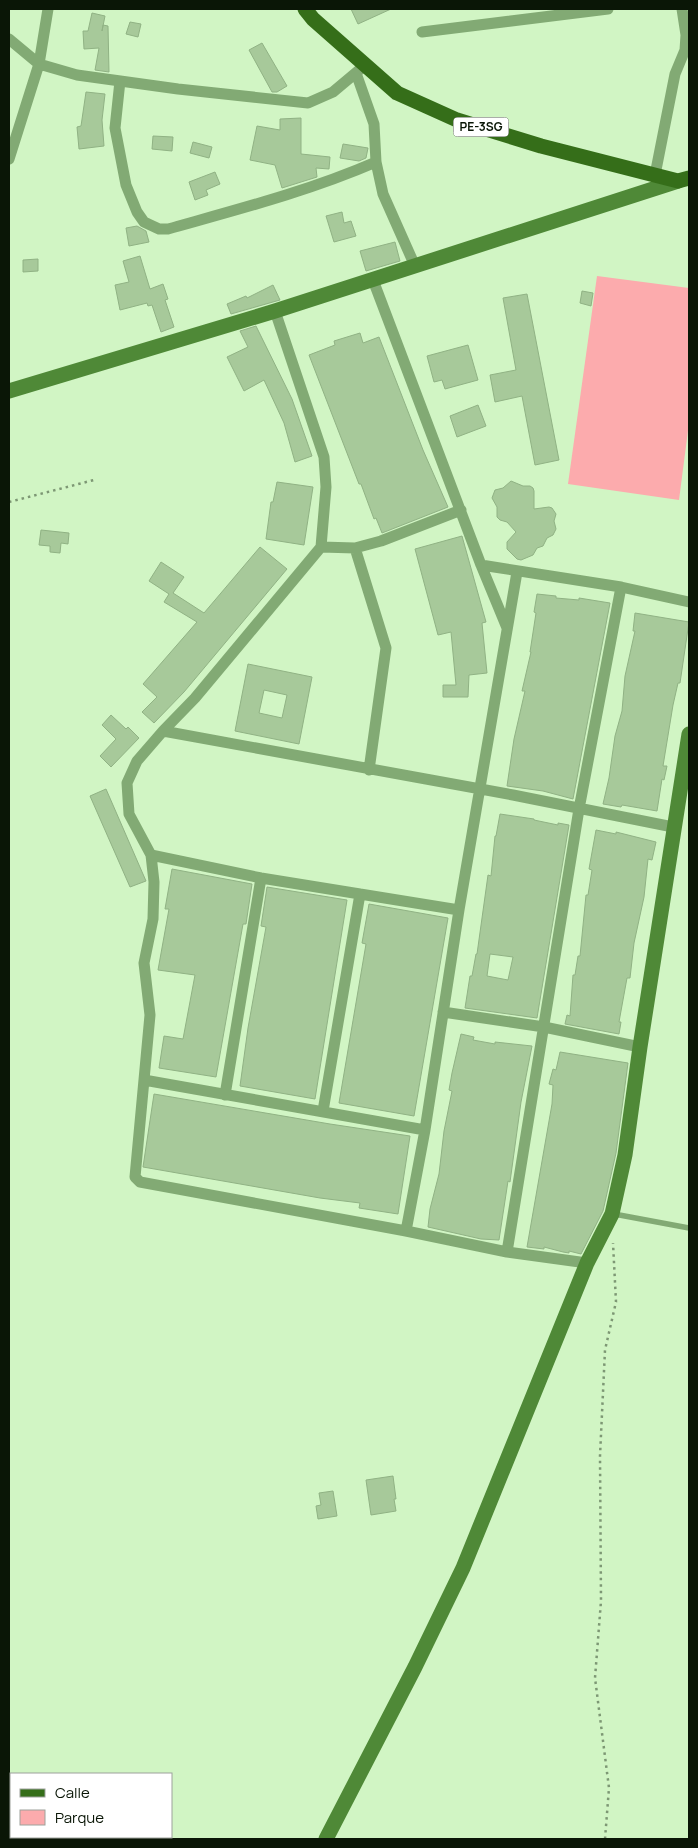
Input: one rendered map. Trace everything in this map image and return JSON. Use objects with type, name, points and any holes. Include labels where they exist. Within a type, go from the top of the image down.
[{"type":"main road","name":"PE-3SG","points":[[305,9],[360,69],[397,93],[457,120],[541,146],[656,175],[684,180]]},
{"type":"street","points":[[9,159],[39,64],[48,9]]},
{"type":"street","points":[[422,32],[578,11],[608,9]]},
{"type":"street","points":[[656,175],[675,74],[685,50],[686,35],[682,9]]},
{"type":"street","points":[[9,38],[39,64],[77,75],[178,89],[308,103],[333,92],[360,69],[374,124],[376,162],[383,194],[415,266]]},
{"type":"street","points":[[120,81],[115,128],[126,185],[141,217],[151,227],[159,229],[168,228],[296,192],[338,178],[376,162]]},
{"type":"street","points":[[9,391],[373,280],[684,180]]},
{"type":"street","points":[[373,280],[481,565],[508,628]]},
{"type":"street","points":[[275,310],[324,458],[326,487],[322,547],[195,698],[136,761],[127,782],[129,814],[151,855],[154,882],[153,919],[144,963],[150,1015],[135,1177],[140,1182],[406,1230],[507,1252],[587,1263]]},
{"type":"street","points":[[322,547],[355,548],[381,541],[461,510]]},
{"type":"street","points":[[355,548],[386,648],[369,770]]},
{"type":"street","points":[[481,565],[621,587],[689,602]]},
{"type":"street","points":[[406,1230],[425,1130],[459,910],[517,572]]},
{"type":"street","points":[[507,1252],[579,809],[621,587]]},
{"type":"street","points":[[163,731],[674,827]]},
{"type":"street","points":[[326,1839],[415,1667],[463,1568],[587,1263],[612,1214],[625,1155],[689,734]]},
{"type":"street","points":[[151,855],[261,878],[459,910]]},
{"type":"street","points":[[226,1095],[261,878]]},
{"type":"street","points":[[323,1112],[360,894]]},
{"type":"street","points":[[443,1012],[544,1028],[640,1047]]},
{"type":"street","points":[[144,1080],[425,1130]]},
{"type":"lane","points":[[612,1214],[689,1228]]},
{"type":"path","points":[[9,502],[94,480]]},
{"type":"path","points":[[605,1839],[609,1788],[594,1678],[601,1601],[600,1456],[605,1350],[616,1302],[613,1243]]},
{"type":"green space","points":[[597,276],[689,288],[689,423],[679,500],[568,484]]},
{"type":"building","points":[[351,9],[391,9],[358,24]]},
{"type":"building","points":[[92,13],[105,16],[103,25],[108,26],[109,72],[95,70],[99,48],[84,49],[83,31],[88,31]]},
{"type":"building","points":[[130,22],[141,24],[138,37],[126,34]]},
{"type":"building","points":[[262,43],[287,86],[277,92],[272,92],[249,50]]},
{"type":"building","points":[[86,92],[105,94],[102,120],[104,146],[79,149],[77,127],[81,126]]},
{"type":"building","points":[[301,118],[301,154],[330,157],[329,169],[316,168],[317,177],[282,188],[275,165],[250,160],[257,126],[280,130],[280,119]]},
{"type":"building","points":[[153,136],[173,137],[172,151],[152,149]]},
{"type":"building","points":[[193,142],[212,147],[209,158],[190,153]]},
{"type":"building","points":[[343,144],[368,148],[366,158],[359,161],[340,158]]},
{"type":"building","points":[[215,172],[220,184],[206,190],[208,195],[195,200],[189,182]]},
{"type":"building","points":[[342,212],[344,223],[351,221],[356,236],[334,242],[326,216]]},
{"type":"building","points":[[137,226],[146,231],[149,242],[129,246],[126,228]]},
{"type":"building","points":[[395,242],[400,261],[366,271],[360,251]]},
{"type":"building","points":[[140,256],[150,289],[163,284],[168,299],[165,300],[174,327],[161,332],[152,305],[148,306],[147,303],[120,310],[115,285],[129,282],[123,261]]},
{"type":"building","points":[[38,259],[38,271],[23,272],[23,260]]},
{"type":"building","points":[[273,285],[280,300],[231,314],[227,304],[246,296],[247,298]]},
{"type":"building","points":[[582,291],[593,293],[591,306],[580,303]]},
{"type":"building","points":[[527,294],[559,460],[535,465],[522,396],[495,402],[490,375],[516,370],[503,298]]},
{"type":"building","points":[[256,326],[292,399],[312,456],[295,462],[284,423],[264,380],[244,391],[227,357],[248,347],[240,331]]},
{"type":"building","points":[[360,333],[363,343],[379,337],[423,450],[448,507],[382,533],[376,518],[374,519],[361,484],[359,484],[309,355],[335,345],[334,341]]},
{"type":"building","points":[[468,345],[478,380],[445,389],[442,380],[434,382],[427,356]]},
{"type":"building","points":[[478,405],[486,426],[457,437],[450,416]]},
{"type":"building","points":[[511,481],[533,488],[534,509],[549,507],[556,514],[554,521],[556,529],[553,535],[547,538],[543,546],[537,548],[533,555],[521,560],[517,559],[507,549],[507,542],[516,532],[507,522],[497,517],[497,507],[492,498],[495,490],[503,488]]},
{"type":"building","points":[[277,482],[313,487],[304,545],[266,539],[271,502],[273,502]]},
{"type":"building","points":[[41,530],[69,533],[68,544],[61,543],[60,553],[50,552],[50,546],[39,545]]},
{"type":"building","points":[[462,536],[486,622],[482,623],[487,673],[469,675],[468,697],[443,697],[443,685],[456,685],[451,632],[438,635],[415,549]]},
{"type":"building","points":[[260,547],[287,569],[184,692],[154,723],[142,712],[157,697],[143,684],[197,622],[164,602],[169,594],[149,581],[161,562],[184,577],[173,593],[204,613]]},
{"type":"building","points":[[537,594],[556,596],[556,598],[579,600],[579,598],[610,603],[573,799],[543,791],[507,786],[514,739],[525,691],[522,691],[531,652]]},
{"type":"building","points":[[635,613],[689,622],[680,683],[678,683],[673,705],[663,766],[667,766],[664,780],[662,779],[657,811],[603,804],[615,736],[622,711],[625,676],[635,631],[633,631]]},
{"type":"building","points":[[248,664],[312,677],[299,744],[235,731]],"holes":[[[264,690],[287,695],[282,718],[259,713]]]},
{"type":"building","points":[[111,715],[126,729],[128,727],[139,738],[111,767],[100,756],[116,739],[102,725]]},
{"type":"building","points":[[106,789],[146,881],[130,887],[90,796]]},
{"type":"building","points":[[500,814],[558,825],[558,823],[569,825],[537,1018],[465,1008],[470,976],[472,976],[477,954],[488,875],[491,876]],"holes":[[[490,954],[513,957],[508,980],[487,976]]]},
{"type":"building","points":[[596,830],[616,834],[616,832],[656,842],[652,860],[648,859],[644,897],[634,943],[630,978],[627,978],[619,1022],[621,1022],[619,1034],[565,1024],[567,1015],[570,1016],[573,975],[575,975],[578,956],[580,956],[586,895],[588,895],[592,870],[589,869]]},
{"type":"building","points":[[172,869],[252,884],[246,924],[243,924],[216,1077],[159,1068],[164,1036],[183,1039],[195,975],[158,970],[169,909],[165,909]]},
{"type":"building","points":[[267,887],[347,900],[315,1099],[240,1086],[266,927],[261,926]]},
{"type":"building","points":[[369,904],[448,918],[414,1116],[339,1103],[366,944],[362,943]]},
{"type":"building","points":[[461,1034],[474,1037],[473,1040],[495,1044],[495,1042],[532,1046],[499,1240],[481,1239],[428,1227],[430,1209],[439,1174],[444,1131],[452,1091],[449,1090]]},
{"type":"building","points":[[560,1052],[628,1063],[616,1153],[603,1211],[581,1254],[544,1247],[544,1249],[527,1247],[552,1104],[553,1085],[549,1084],[553,1069],[556,1070]]},
{"type":"building","points":[[154,1094],[410,1136],[398,1214],[359,1208],[360,1203],[320,1198],[143,1167]]},
{"type":"building","points":[[393,1476],[396,1511],[371,1515],[366,1480]]},
{"type":"building","points":[[333,1491],[337,1516],[318,1519],[316,1506],[321,1505],[319,1493]]}]
